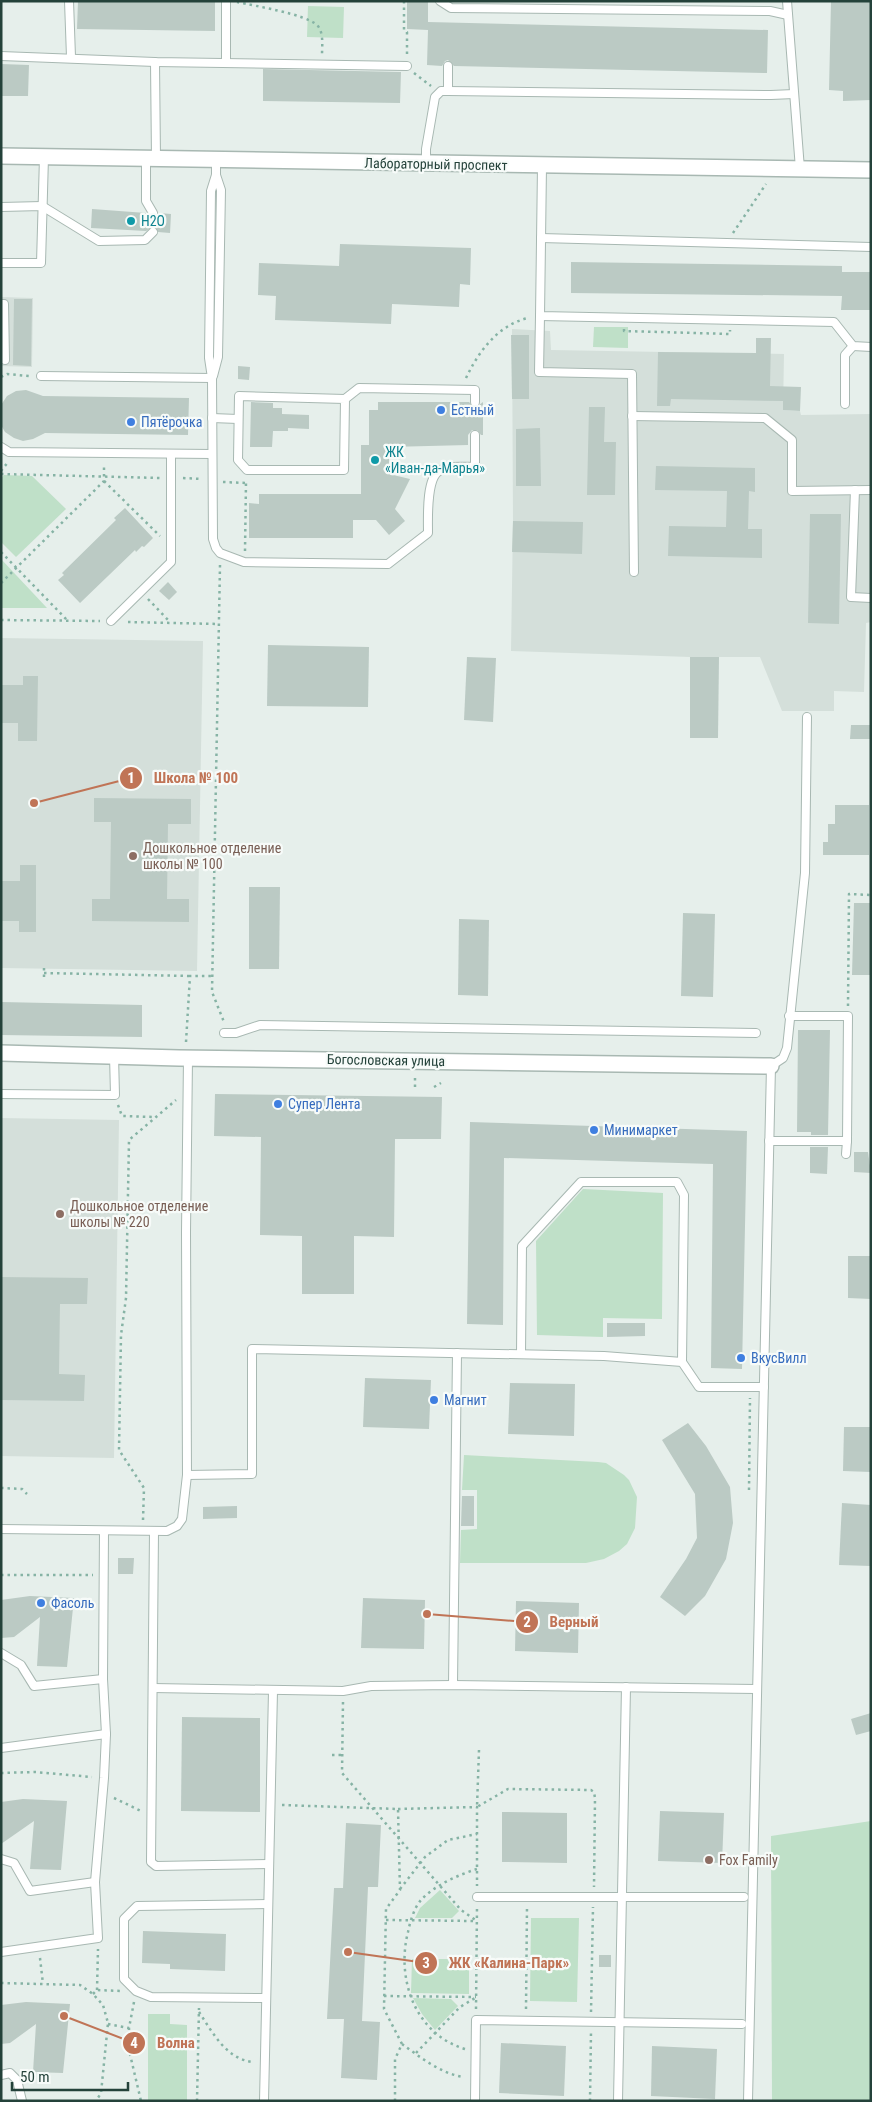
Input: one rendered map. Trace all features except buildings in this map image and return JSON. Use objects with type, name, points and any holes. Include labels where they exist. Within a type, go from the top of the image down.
[{"type":"street","name":"Лабораторный проспект","points":[[1,156],[871,170]]},
{"type":"street","name":"Богословская улица","points":[[1,1053],[114,1055],[187,1053],[771,1066]]},
{"type":"lane","points":[[69,1],[71,57]]},
{"type":"lane","points":[[226,1],[226,62]]},
{"type":"lane","points":[[440,1],[451,8],[770,11],[788,15]]},
{"type":"lane","points":[[787,1],[800,169]]},
{"type":"lane","points":[[1,56],[71,57],[155,62],[407,66]]},
{"type":"lane","points":[[153,213],[146,201],[151,159],[155,62]]},
{"type":"lane","points":[[444,91],[448,66]]},
{"type":"lane","points":[[426,164],[426,148],[435,97],[444,91],[794,94]]},
{"type":"lane","points":[[1,263],[41,263],[44,157]]},
{"type":"lane","points":[[216,160],[216,176],[211,191],[209,358],[212,378],[213,539],[220,553],[244,562],[388,564],[428,533],[431,481],[438,472],[451,468],[475,467],[475,435]]},
{"type":"lane","points":[[542,166],[539,372],[632,374],[634,572]]},
{"type":"lane","points":[[1,207],[42,206],[99,241],[145,240],[153,232]]},
{"type":"lane","points":[[541,238],[871,248]]},
{"type":"lane","points":[[1,304],[4,304],[5,360]]},
{"type":"lane","points":[[540,316],[834,322],[853,346],[871,347]]},
{"type":"lane","points":[[845,404],[846,355],[853,346]]},
{"type":"lane","points":[[40,376],[212,378]]},
{"type":"lane","points":[[345,399],[344,470],[247,470],[238,460],[240,396],[345,399],[360,388],[475,390],[475,402]]},
{"type":"lane","points":[[632,416],[765,418],[792,440],[792,491],[871,490]]},
{"type":"lane","points":[[212,418],[238,419]]},
{"type":"lane","points":[[1,447],[9,452],[212,454]]},
{"type":"lane","points":[[111,621],[171,562],[171,455]]},
{"type":"lane","points":[[855,490],[851,598],[871,598]]},
{"type":"lane","points":[[748,2101],[771,1066],[783,1058],[787,1048],[804,873],[807,717]]},
{"type":"lane","points":[[789,1016],[848,1016],[846,1154]]},
{"type":"lane","points":[[224,1033],[236,1034],[260,1025],[756,1033]]},
{"type":"lane","points":[[1,1529],[167,1531],[177,1526],[182,1519],[187,1475],[187,1053]]},
{"type":"lane","points":[[1,1094],[115,1095],[114,1055]]},
{"type":"lane","points":[[769,1141],[847,1141]]},
{"type":"lane","points":[[521,1354],[522,1246],[581,1182],[677,1182],[684,1195],[682,1362],[699,1387],[764,1387]]},
{"type":"lane","points":[[187,1475],[252,1474],[252,1349],[604,1356],[682,1362]]},
{"type":"lane","points":[[453,1685],[457,1353]]},
{"type":"lane","points":[[1,1952],[98,1938],[95,1882],[106,1734],[103,1679],[104,1531]]},
{"type":"lane","points":[[154,1531],[151,1862],[156,1866],[269,1864]]},
{"type":"lane","points":[[1,1653],[21,1665],[34,1686],[103,1679]]},
{"type":"lane","points":[[153,1688],[343,1691],[371,1686],[453,1685],[756,1689]]},
{"type":"lane","points":[[618,2101],[626,1688]]},
{"type":"lane","points":[[264,2101],[273,1691]]},
{"type":"lane","points":[[1,1748],[106,1734]]},
{"type":"lane","points":[[1,1859],[14,1864],[30,1890],[95,1882]]},
{"type":"lane","points":[[477,1897],[744,1897]]},
{"type":"lane","points":[[266,1998],[151,1997],[136,1991],[124,1978],[124,1919],[137,1906],[268,1904]]},
{"type":"lane","points":[[475,2101],[476,2020],[742,2024]]},
{"type":"lane","points":[[1,2075],[10,2073],[18,2080],[22,2101]]},
{"type":"path","points":[[234,1],[308,19],[318,26],[322,37],[322,64]]},
{"type":"path","points":[[404,1],[404,30],[407,32],[407,66],[429,85],[444,91]]},
{"type":"path","points":[[726,243],[768,180]]},
{"type":"path","points":[[460,390],[482,350],[498,333],[514,321],[529,318]]},
{"type":"path","points":[[1,377],[7,374],[40,376]]},
{"type":"path","points":[[105,454],[104,481],[171,548]]},
{"type":"path","points":[[244,562],[247,470]]},
{"type":"path","points":[[1,474],[171,478],[246,483]]},
{"type":"path","points":[[1,583],[104,481]]},
{"type":"path","points":[[1,552],[68,621]]},
{"type":"path","points":[[220,553],[212,992],[224,1020],[224,1033]]},
{"type":"path","points":[[140,592],[171,624]]},
{"type":"path","points":[[848,1016],[849,894],[871,895]]},
{"type":"path","points":[[44,968],[44,978]]},
{"type":"path","points":[[44,973],[212,976]]},
{"type":"path","points":[[187,1053],[190,976]]},
{"type":"path","points":[[434,1087],[441,1083]]},
{"type":"path","points":[[143,1531],[144,1488],[119,1450],[122,1335],[126,1298],[129,1140],[176,1101],[176,1091]]},
{"type":"path","points":[[115,1095],[122,1116],[157,1117]]},
{"type":"path","points":[[1,1488],[22,1488],[27,1494]]},
{"type":"path","points":[[1,1575],[104,1576]]},
{"type":"path","points":[[343,1691],[342,1773],[461,1910],[476,1921]]},
{"type":"path","points":[[476,2020],[479,1750]]},
{"type":"path","points":[[332,1755],[342,1756]]},
{"type":"path","points":[[1,1773],[35,1772],[104,1778]]},
{"type":"path","points":[[270,1805],[398,1809],[477,1807],[508,1790],[591,1790],[594,1792],[590,2101]]},
{"type":"path","points":[[103,1793],[152,1815]]},
{"type":"path","points":[[398,1809],[400,1890]]},
{"type":"path","points":[[476,2078],[456,2076],[402,2044],[384,2009],[384,1996],[386,1910],[425,1856],[448,1840],[477,1834]]},
{"type":"path","points":[[476,2052],[452,2045],[435,2033],[420,2016],[409,1996],[404,1969],[405,1944],[410,1920],[420,1901],[459,1874],[477,1869]]},
{"type":"path","points":[[526,2021],[528,1897]]},
{"type":"path","points":[[386,1920],[476,1921]]},
{"type":"path","points":[[98,1938],[98,1990]]},
{"type":"path","points":[[38,1946],[44,1984]]},
{"type":"path","points":[[1,1983],[80,1985],[93,1994],[103,2005],[108,2023],[101,2093],[96,2101]]},
{"type":"path","points":[[93,1994],[98,1990],[136,1991],[129,2028],[129,2050],[141,2101]]},
{"type":"path","points":[[384,1996],[476,1997]]},
{"type":"path","points":[[198,2101],[199,1997]]},
{"type":"path","points":[[416,2053],[460,2007],[476,1997]]},
{"type":"path","points":[[199,2010],[226,2050],[242,2061],[265,2063]]},
{"type":"path","points":[[108,2023],[129,2028]]},
{"type":"path","points":[[396,2101],[395,2059],[402,2044]]},
{"type":"shaded area","points":[[1,297],[33,298],[32,367],[1,366]]},
{"type":"shaded area","points":[[512,329],[550,331],[551,350],[784,354],[783,410],[800,411],[801,415],[871,414],[871,622],[866,623],[864,692],[834,691],[834,711],[782,711],[760,657],[690,657],[511,651],[513,521]]},
{"type":"shaded area","name":"Дошкольное отделение школы № 100","points":[[1,638],[203,641],[197,971],[1,968]]},
{"type":"shaded area","name":"Дошкольное отделение школы № 220","points":[[1,1118],[119,1120],[114,1458],[1,1456]]},
{"type":"green space","points":[[308,6],[344,7],[343,38],[307,37]]},
{"type":"green space","points":[[594,327],[628,327],[628,348],[593,347]]},
{"type":"green space","points":[[4,475],[32,476],[66,509],[16,557],[1,542],[1,478]]},
{"type":"green space","points":[[1,559],[47,608],[1,608]]},
{"type":"green space","points":[[583,1189],[663,1193],[662,1319],[603,1318],[603,1337],[537,1335],[536,1241]]},
{"type":"green space","points":[[464,1455],[606,1463],[629,1480],[637,1497],[635,1528],[627,1544],[619,1551],[604,1559],[586,1563],[460,1563],[461,1530],[477,1529],[477,1490],[462,1490]]},
{"type":"green space","points":[[871,1821],[871,2101],[772,2101],[771,1836]]},
{"type":"green space","points":[[440,1890],[459,1911],[452,1918],[415,1918],[420,1908]]},
{"type":"green space","points":[[531,1918],[579,1918],[577,2002],[530,2001]]},
{"type":"green space","points":[[412,1959],[469,1959],[469,1994],[411,1993]]},
{"type":"green space","points":[[413,1998],[451,1999],[458,2006],[435,2030],[422,2014]]},
{"type":"green space","points":[[148,2014],[170,2014],[170,2024],[187,2025],[187,2101],[148,2101]]},
{"type":"place","name":"H2O","points":[[131,221]]},
{"type":"place","name":"Естный","points":[[441,410]]},
{"type":"place","name":"Пятёрочка","points":[[131,422]]},
{"type":"place","name":"ЖК «Иван-да-Марья»","points":[[375,460]]},
{"type":"place","name":"Школа № 100","points":[[34,803]]},
{"type":"place","name":"Дошкольное отделение школы № 100","points":[[133,856]]},
{"type":"place","name":"Супер Лента","points":[[278,1104]]},
{"type":"place","name":"Минимаркет","points":[[594,1130]]},
{"type":"place","name":"Дошкольное отделение школы № 220","points":[[60,1214]]},
{"type":"place","name":"ВкусВилл","points":[[741,1358]]},
{"type":"place","name":"Магнит","points":[[434,1400]]},
{"type":"place","name":"Фасоль","points":[[41,1603]]},
{"type":"place","name":"Верный","points":[[427,1614]]},
{"type":"place","name":"Fox Family","points":[[709,1860]]},
{"type":"place","name":"ЖК «Калина-Парк»","points":[[348,1952]]},
{"type":"place","name":"Волна","points":[[64,2016]]}]
